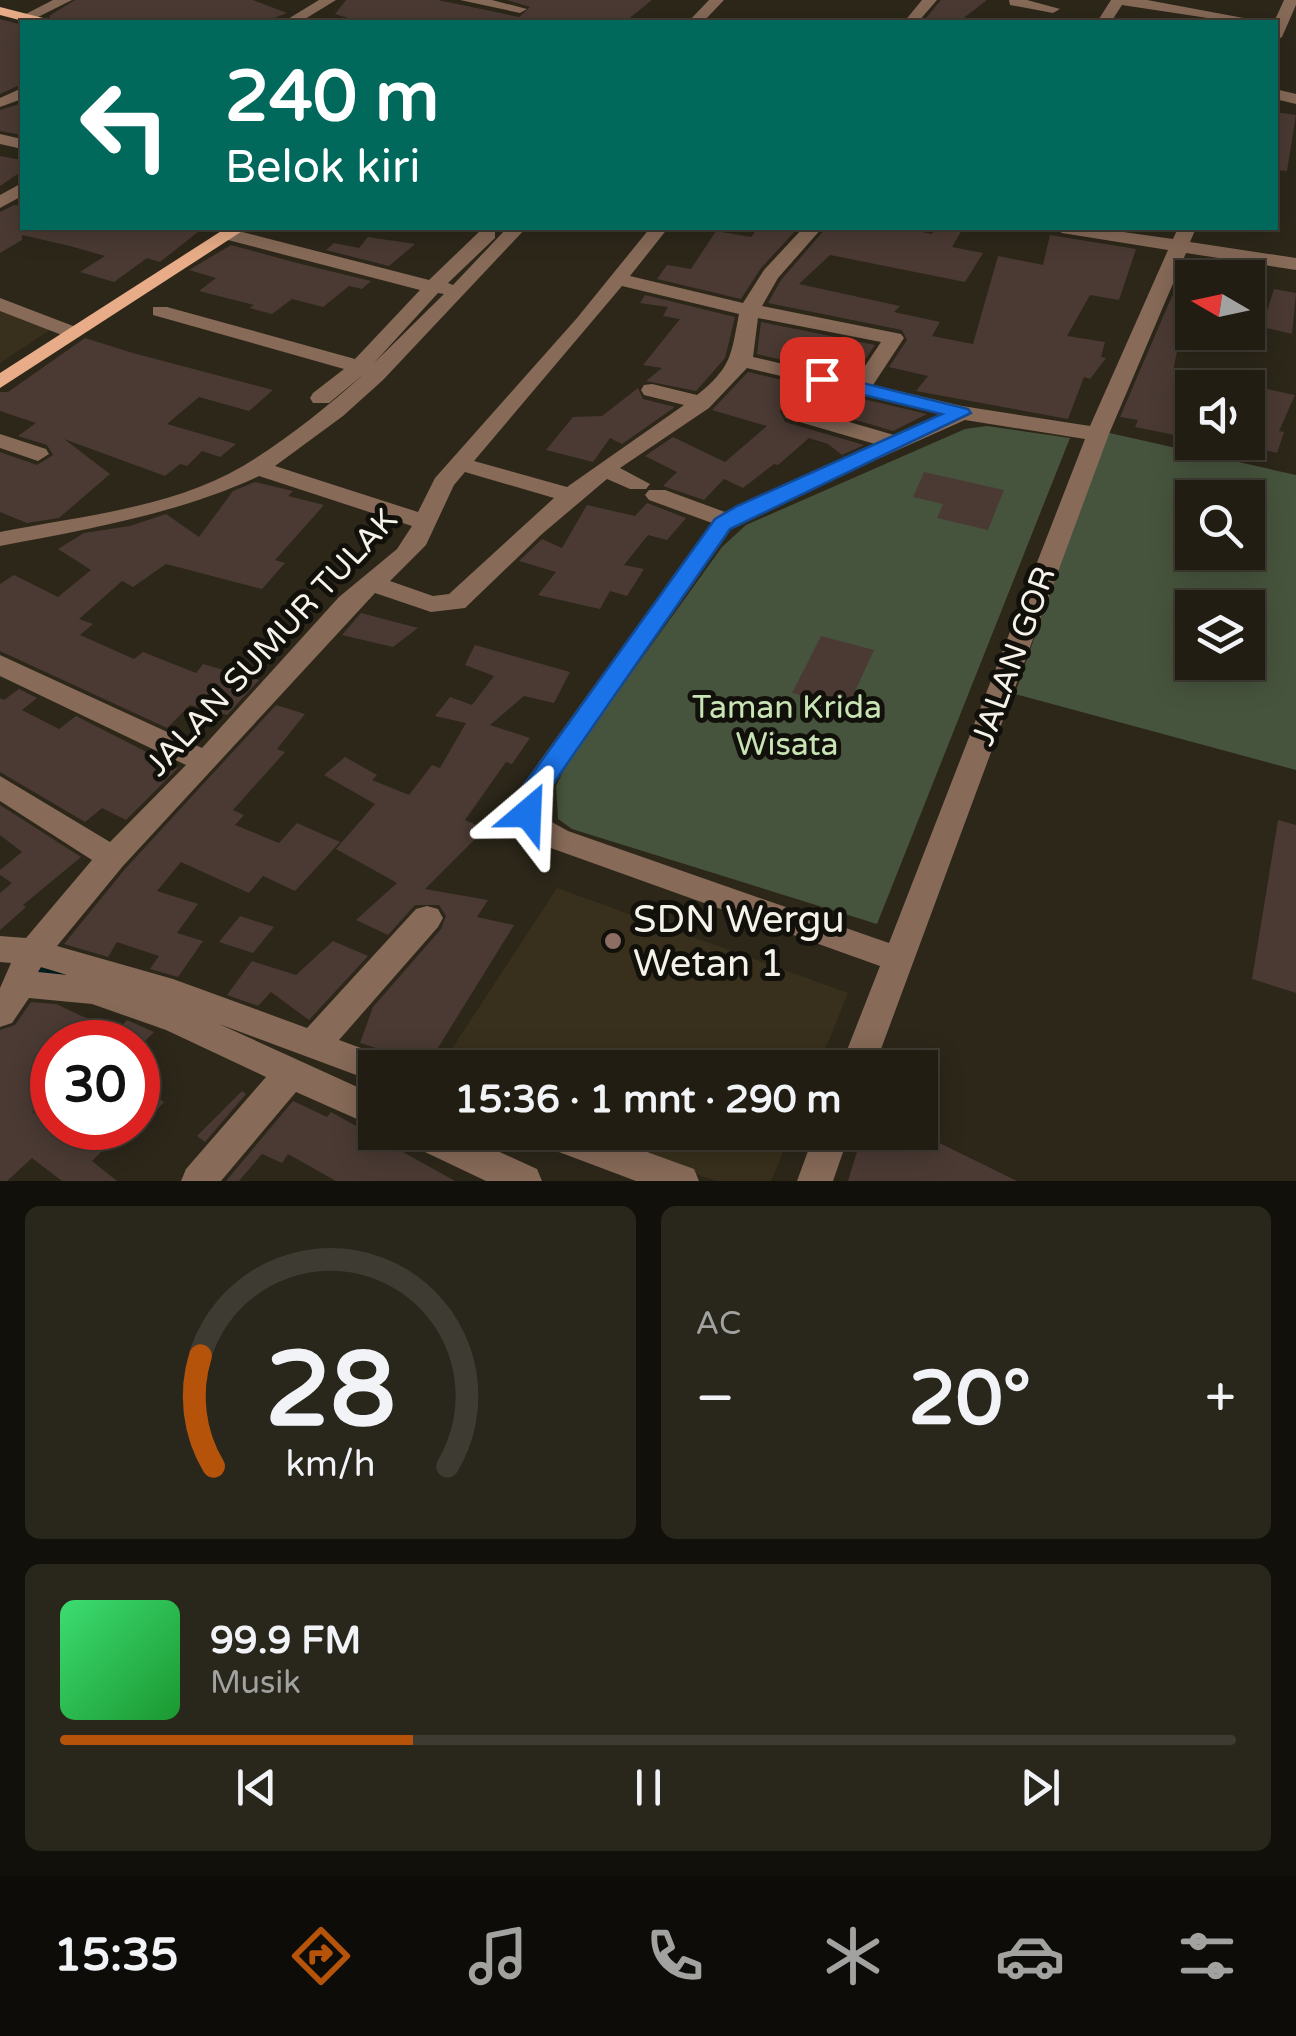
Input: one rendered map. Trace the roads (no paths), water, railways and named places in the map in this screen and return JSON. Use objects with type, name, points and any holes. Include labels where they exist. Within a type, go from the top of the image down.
[{"type":"main road","points":[[0,11],[34,20]]},
{"type":"main road","points":[[0,382],[232,231]]},
{"type":"street","points":[[26,18],[64,0]]},
{"type":"street","points":[[294,20],[329,0]]},
{"type":"street","points":[[467,0],[526,4]]},
{"type":"street","points":[[681,20],[700,0]]},
{"type":"street","points":[[697,20],[717,0]]},
{"type":"street","points":[[914,20],[930,0]]},
{"type":"street","points":[[1119,0],[1245,20]]},
{"type":"street","points":[[1015,2],[1056,4]]},
{"type":"street","points":[[505,20],[526,4]]},
{"type":"street","points":[[1285,24],[1296,45]]},
{"type":"street","points":[[3,103],[20,94]]},
{"type":"street","points":[[0,538],[169,502],[210,490],[255,467],[336,410],[494,230]]},
{"type":"street","points":[[446,289],[515,230]]},
{"type":"street","name":"JALAN SUMUR TULAK","points":[[0,1014],[21,964],[112,858],[206,762],[260,698],[371,583],[406,554],[426,522],[436,496],[460,464],[658,230]]},
{"type":"street","points":[[371,583],[414,600],[444,605],[456,602],[604,469],[701,404],[744,361],[752,307],[760,290],[811,230]]},
{"type":"street","points":[[1089,230],[1182,237],[1296,264]]},
{"type":"street","points":[[232,231],[446,289]]},
{"type":"street","name":"JALAN GOR","points":[[864,1050],[1098,434],[1182,237]]},
{"type":"street","points":[[619,280],[894,338],[861,388]]},
{"type":"street","points":[[0,304],[74,334]]},
{"type":"street","points":[[160,310],[369,369]]},
{"type":"street","points":[[744,361],[962,413],[1098,434]]},
{"type":"street","points":[[321,398],[369,369]]},
{"type":"street","points":[[652,390],[701,404]]},
{"type":"street","points":[[794,412],[897,443]]},
{"type":"street","points":[[899,960],[558,839],[540,829],[528,813],[532,795],[706,544],[728,520],[962,413]]},
{"type":"street","points":[[0,441],[38,454]]},
{"type":"street","points":[[460,464],[573,496]]},
{"type":"street","points":[[255,467],[426,522]]},
{"type":"street","points":[[604,469],[728,520]]},
{"type":"street","points":[[0,664],[36,685],[206,762]]},
{"type":"street","points":[[0,787],[112,858]]},
{"type":"street","points":[[315,1043],[427,918]]},
{"type":"street","points":[[21,964],[173,993],[358,1061]]},
{"type":"street","points":[[21,964],[177,1020],[358,1104]]},
{"type":"street","points":[[200,1181],[291,1073]]},
{"type":"street","points":[[457,1150],[524,1181]]},
{"type":"street","points":[[596,1150],[681,1181]]},
{"type":"street","points":[[815,1181],[826,1150]]},
{"type":"waterway","points":[[31,971],[73,975]]},
{"type":"place","name":"SDN Wergu Wetan 1","points":[[613,941]]},
{"type":"park label","name":"Taman Krida Wisata","points":[[787,726]]}]
